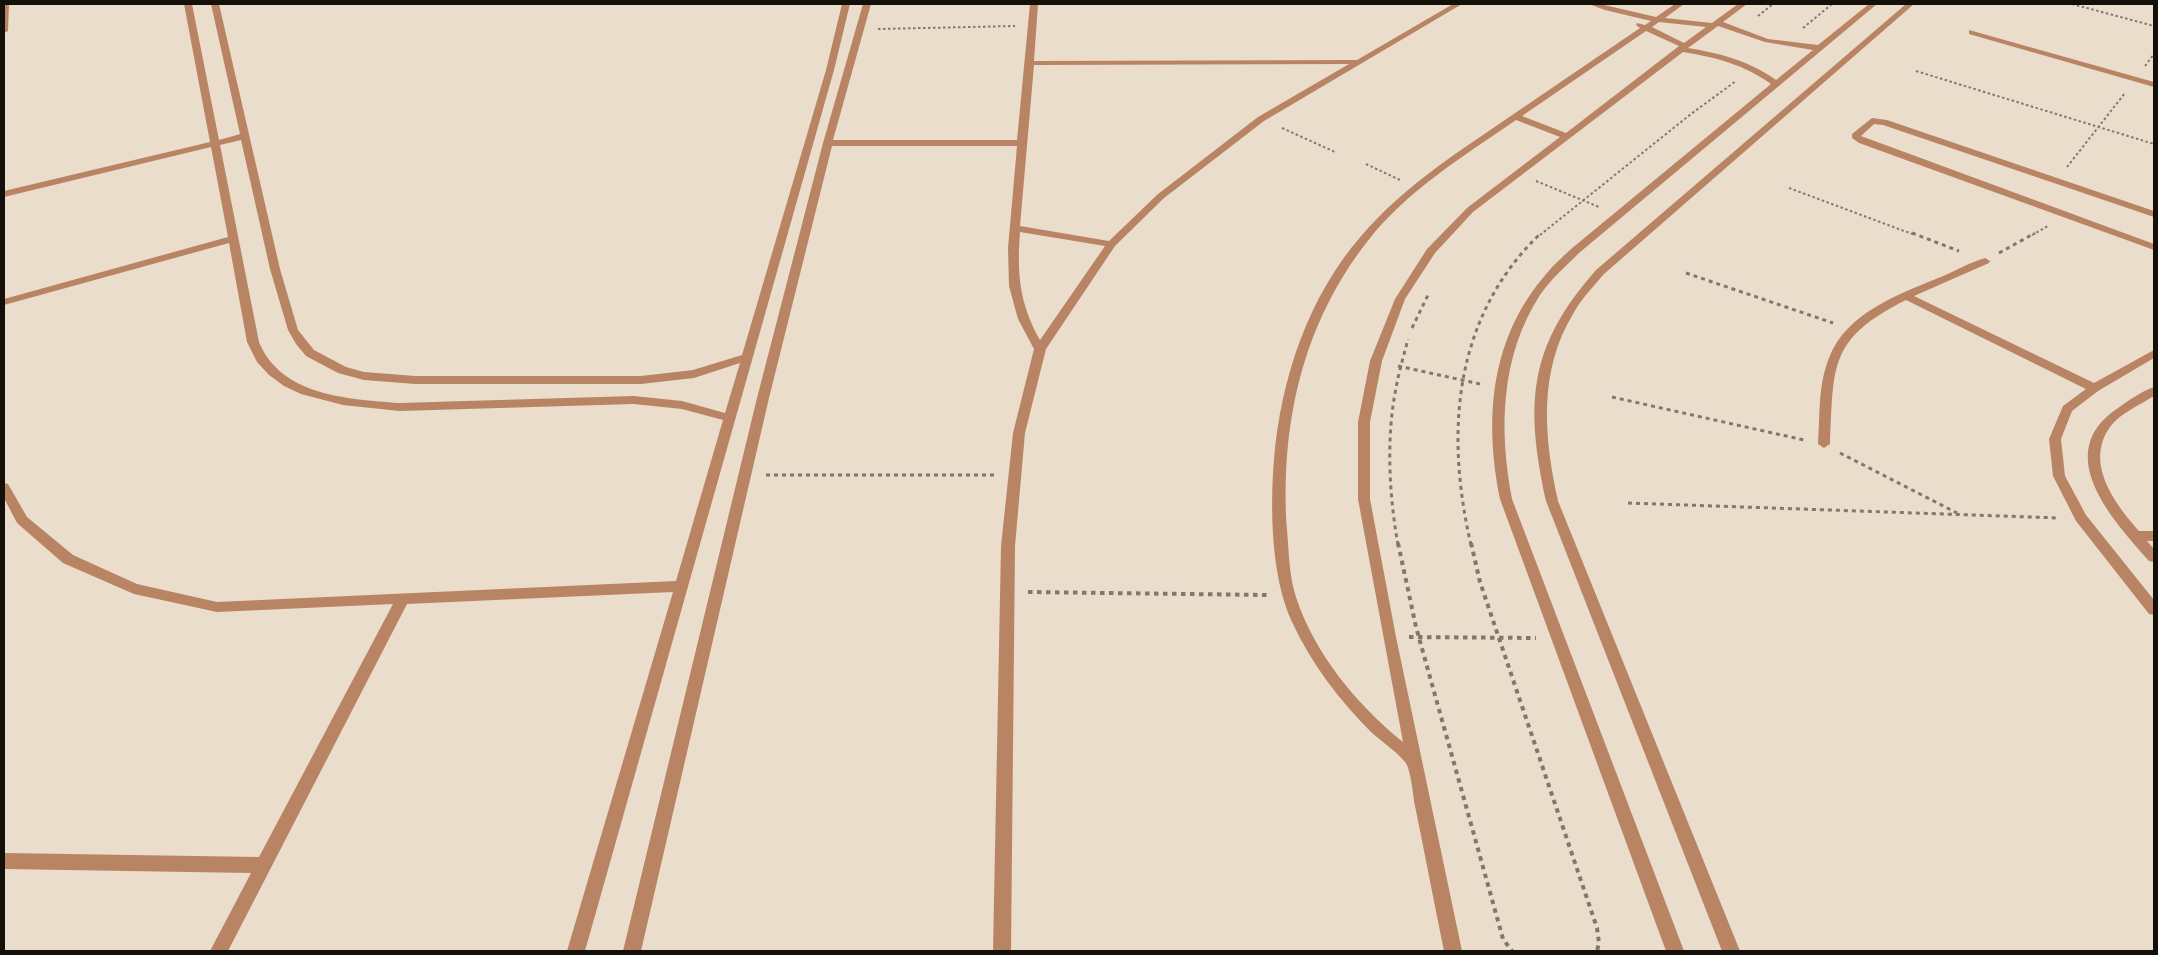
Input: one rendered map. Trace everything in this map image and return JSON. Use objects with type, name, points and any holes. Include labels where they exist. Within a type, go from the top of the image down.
[{"type":"street","points":[[4,31],[6,4]]},
{"type":"street","points":[[188,4],[253,342],[261,360],[277,376],[300,389],[328,399],[362,405],[399,407],[608,401],[658,402],[682,405],[730,418]]},
{"type":"street","points":[[215,4],[275,269],[293,330],[300,342],[318,358],[342,370],[388,379],[617,380],[667,378],[694,374],[747,358]]},
{"type":"street","points":[[576,951],[830,70],[846,4]]},
{"type":"street","points":[[632,951],[745,475],[828,143],[867,4]]},
{"type":"street","points":[[1034,4],[1031,63],[1020,143],[1013,266],[1016,292],[1026,327],[1040,349]]},
{"type":"street","points":[[1002,951],[1008,546],[1019,433],[1040,349],[1111,244],[1161,196],[1261,119],[1458,4]]},
{"type":"street","points":[[1593,4],[1657,20],[1716,24],[1764,41],[1820,48]]},
{"type":"street","points":[[1414,760],[1388,740],[1336,682],[1301,624],[1288,595],[1279,495],[1280,451],[1284,418],[1294,373],[1305,338],[1334,279],[1372,229],[1416,188],[1515,117],[1680,4]]},
{"type":"street","points":[[1453,951],[1389,637],[1364,499],[1364,422],[1376,361],[1400,299],[1431,251],[1470,210],[1683,47],[1743,4]]},
{"type":"street","points":[[1675,951],[1506,499],[1498,452],[1497,408],[1502,370],[1513,334],[1529,303],[1550,275],[1575,251],[1873,4]]},
{"type":"street","points":[[1731,951],[1552,501],[1544,468],[1540,437],[1539,408],[1542,381],[1550,349],[1563,320],[1580,294],[1600,272],[1910,4]]},
{"type":"street","points":[[1609,9],[1683,47],[1717,55],[1762,72],[1777,84]]},
{"type":"street","points":[[1972,32],[2154,85]]},
{"type":"street","points":[[1031,63],[1361,62]]},
{"type":"street","points":[[1515,117],[1566,136]]},
{"type":"street","points":[[2154,214],[1880,121],[1872,121],[1855,136],[1862,142],[2154,247]]},
{"type":"street","points":[[4,194],[245,136]]},
{"type":"street","points":[[828,143],[1020,143]]},
{"type":"street","points":[[1015,228],[1111,244]]},
{"type":"street","points":[[4,302],[232,239]]},
{"type":"street","points":[[1824,444],[1830,378],[1834,357],[1845,338],[1853,330],[1907,297],[1985,261]]},
{"type":"street","points":[[1907,297],[2094,388]]},
{"type":"street","points":[[2154,354],[2094,388],[2067,409],[2055,439],[2059,476],[2081,518],[2154,610]]},
{"type":"street","points":[[608,401],[617,380]]},
{"type":"street","points":[[2154,391],[2105,425],[2096,442],[2094,461],[2099,483],[2114,512],[2154,557]]},
{"type":"street","points":[[4,487],[22,520],[68,559],[134,589],[217,607],[681,586]]},
{"type":"street","points":[[2136,536],[2154,536]]},
{"type":"street","points":[[219,951],[403,598]]},
{"type":"street","points":[[4,861],[264,865]]},
{"type":"path","points":[[1754,20],[1773,4]]},
{"type":"path","points":[[1801,30],[1832,4]]},
{"type":"path","points":[[2072,4],[2154,26]]},
{"type":"path","points":[[860,29],[1033,26]]},
{"type":"path","points":[[1916,71],[2154,144]]},
{"type":"path","points":[[2056,181],[2136,80]]},
{"type":"path","points":[[1261,119],[1335,152]]},
{"type":"path","points":[[1366,164],[1416,188]]},
{"type":"path","points":[[1517,173],[1618,215]]},
{"type":"path","points":[[1788,188],[1985,261],[2068,216]]},
{"type":"path","points":[[1686,272],[1853,330]]},
{"type":"path","points":[[1376,361],[1500,388]]},
{"type":"path","points":[[1612,397],[1824,444],[1959,514]]},
{"type":"path","points":[[745,475],[1015,475]]},
{"type":"path","points":[[1628,503],[2081,518]]},
{"type":"path","points":[[1008,592],[1288,595]]},
{"type":"path","points":[[1389,637],[1558,638]]},
{"type":"path","points":[[1419,637],[1503,938],[1512,951]]}]
